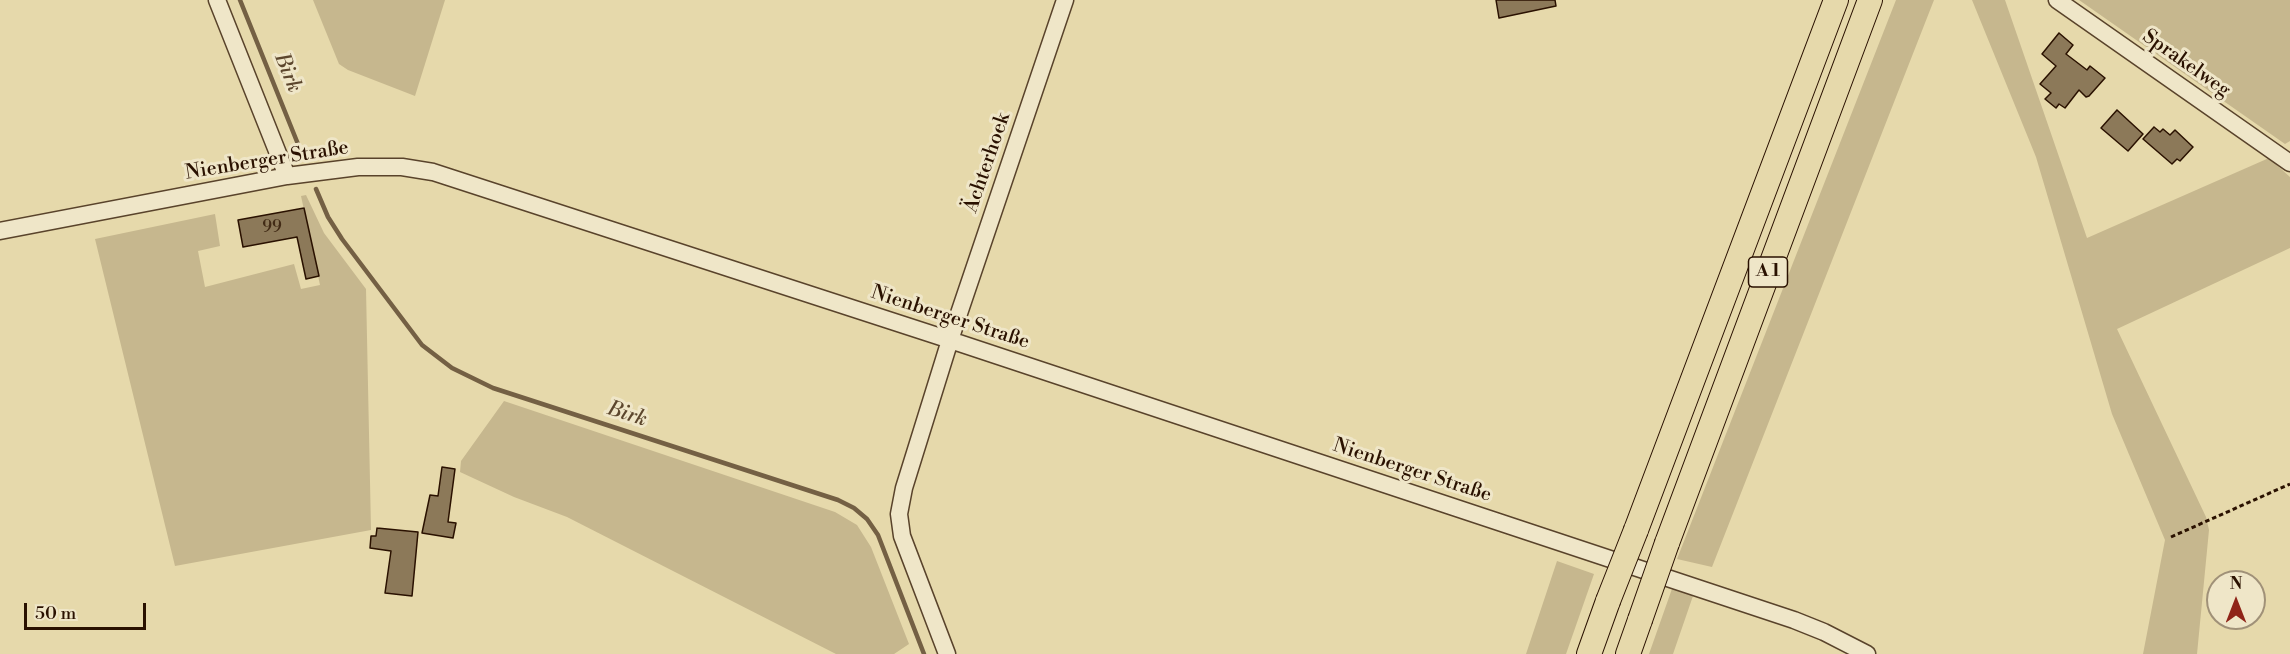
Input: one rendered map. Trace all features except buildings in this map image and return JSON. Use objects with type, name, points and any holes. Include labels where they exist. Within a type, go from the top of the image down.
[{"type":"highway","name":"A 1","points":[[1589,654],[1836,0]]},
{"type":"highway","name":"A 1","points":[[1628,654],[1667,543],[1870,0]]},
{"type":"street","points":[[217,0],[287,176]]},
{"type":"street","name":"Ächterhoek","points":[[947,654],[902,536],[899,514],[904,488],[950,340],[1065,0]]},
{"type":"street","name":"Sprakelweg","points":[[2057,0],[2290,163]]},
{"type":"street","name":"Nienberger Straße","points":[[0,231],[287,176],[358,167],[402,167],[433,172],[950,340],[1794,620],[1867,654]]},
{"type":"path","points":[[2171,537],[2290,484]]},
{"type":"shaded area","points":[[313,0],[445,0],[415,96],[348,70],[339,64]]},
{"type":"shaded area","points":[[1896,0],[1934,0],[1712,567],[1677,559]]},
{"type":"shaded area","points":[[1972,0],[2005,0],[2087,238],[2269,158],[2290,177],[2290,248],[2117,329],[2206,517],[2209,530],[2197,654],[2143,654],[2165,540],[2112,414],[2036,157]]},
{"type":"shaded area","points":[[2079,0],[2290,0],[2290,141],[2285,144]]},
{"type":"shaded area","points":[[306,195],[324,233],[366,289],[371,530],[175,566],[95,239],[215,214],[220,246],[198,251],[205,287],[294,264],[301,289],[320,285],[301,196]]},
{"type":"shaded area","points":[[504,401],[835,512],[857,525],[871,547],[909,644],[894,654],[836,654],[567,517],[514,497],[460,472],[461,461]]},
{"type":"shaded area","points":[[1557,561],[1594,574],[1566,654],[1526,654]]},
{"type":"shaded area","points":[[1673,586],[1694,593],[1673,654],[1649,654]]},
{"type":"waterway","name":"Birk","points":[[240,0],[304,159]]},
{"type":"waterway","name":"Birk","points":[[316,189],[328,217],[342,239],[422,345],[452,368],[493,388],[838,500],[854,508],[867,519],[878,535],[924,654]]}]
